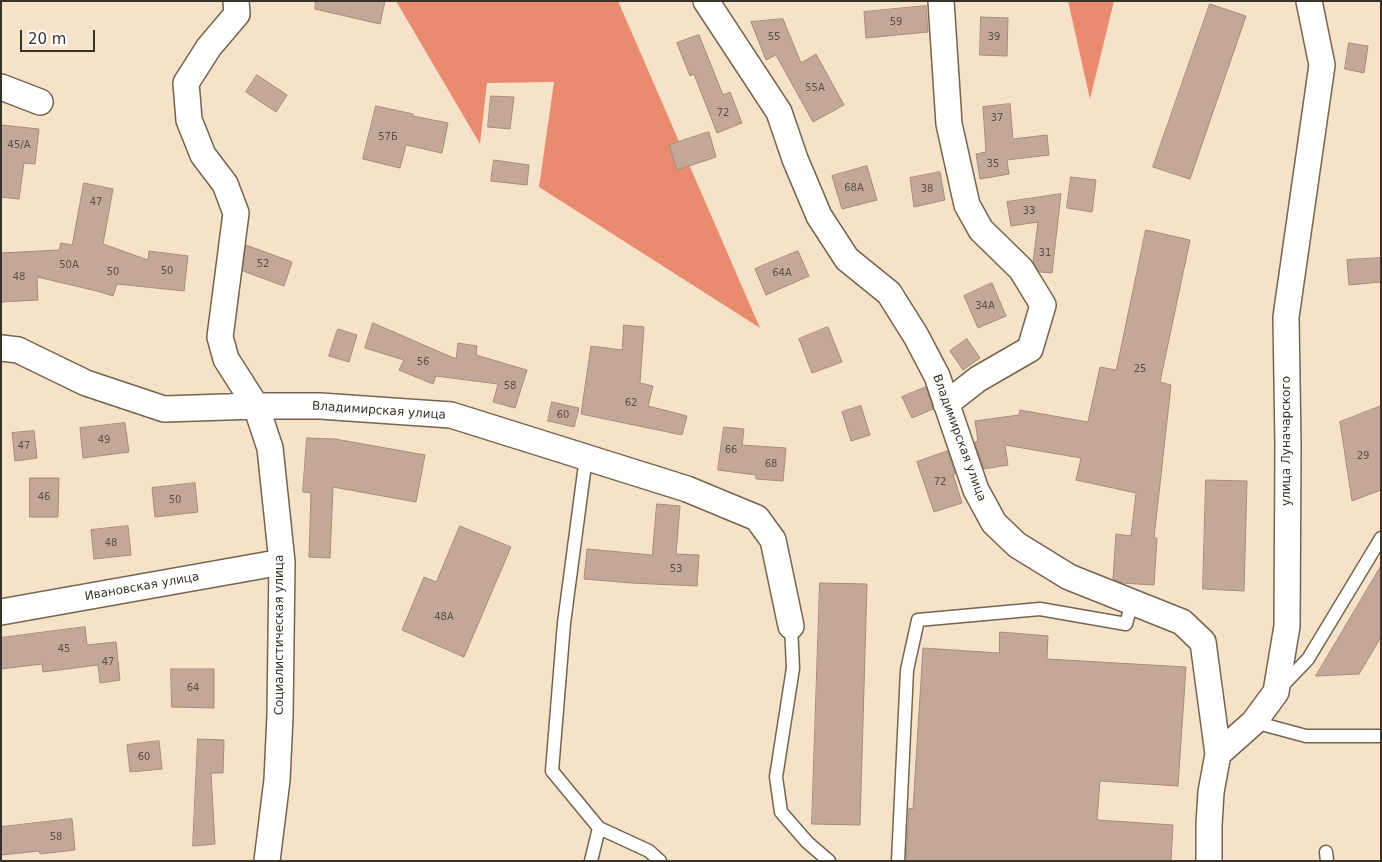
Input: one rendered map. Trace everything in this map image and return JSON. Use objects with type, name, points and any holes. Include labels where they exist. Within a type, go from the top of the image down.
[{"type":"street","name":"Социалистическая улица","points":[[236,1],[237,14],[209,47],[186,83],[189,120],[203,155],[225,184],[236,213],[220,337],[226,359],[256,406],[270,448],[282,562],[280,716],[276,780],[267,861]]},
{"type":"street","name":"Владимирская улица","points":[[706,1],[779,112],[795,159],[819,216],[847,259],[889,293],[916,336],[937,376],[976,490],[994,523],[1017,545],[1069,577],[1182,622],[1203,642],[1218,754]]},
{"type":"street","points":[[941,1],[949,124],[967,205],[981,230],[1021,270],[1043,305],[1030,349],[978,379],[946,404]]},
{"type":"street","name":"улица Луначарского","points":[[1218,754],[1254,722],[1276,692],[1286,626],[1288,444],[1286,317],[1322,65],[1309,1]]},
{"type":"street","points":[[1,87],[40,102]]},
{"type":"street","name":"Владимирская улица","points":[[1,348],[18,350],[86,383],[164,410],[256,406],[320,406],[451,415],[687,489],[757,518],[773,540],[791,626]]},
{"type":"street","name":"Ивановская улица","points":[[1,612],[282,562]]},
{"type":"street","points":[[1209,861],[1211,792],[1218,754]]},
{"type":"lane","points":[[586,458],[564,623],[552,771],[599,828],[649,851],[660,861]]},
{"type":"lane","points":[[1276,692],[1308,659],[1381,538]]},
{"type":"lane","points":[[898,861],[907,670],[918,620],[1040,609],[1126,624],[1132,602]]},
{"type":"lane","points":[[791,626],[793,668],[776,777],[782,812],[807,842],[829,861]]},
{"type":"lane","points":[[1254,722],[1306,736],[1381,736]]},
{"type":"lane","points":[[591,861],[599,828]]},
{"type":"shaded area","points":[[396,1],[618,1],[760,328],[539,187],[554,82],[487,83],[480,144]]},
{"type":"shaded area","points":[[1068,1],[1114,1],[1090,99]]},
{"type":"building","points":[[316,1],[385,1],[380,24],[315,9]]},
{"type":"building","points":[[1210,4],[1246,16],[1190,179],[1153,167]]},
{"type":"building","points":[[926,6],[928,32],[866,38],[864,12]]},
{"type":"building","points":[[981,17],[1008,18],[1007,56],[980,55]]},
{"type":"building","points":[[783,19],[801,63],[816,54],[844,105],[813,122],[776,55],[766,60],[751,22]]},
{"type":"building","points":[[699,35],[723,95],[730,92],[742,123],[717,133],[694,74],[690,76],[677,43]]},
{"type":"building","points":[[1349,43],[1368,46],[1364,73],[1345,69]]},
{"type":"building","points":[[257,75],[287,95],[276,112],[246,92]]},
{"type":"building","points":[[491,96],[514,97],[510,129],[488,127]]},
{"type":"building","points":[[1010,104],[1013,139],[1047,135],[1049,155],[1007,160],[1009,174],[980,179],[976,154],[986,152],[983,107]]},
{"type":"building","points":[[376,106],[448,123],[442,153],[406,145],[400,168],[363,159]]},
{"type":"building","points":[[1,125],[39,129],[35,164],[24,163],[19,199],[1,197]]},
{"type":"building","points":[[709,132],[716,157],[677,170],[669,145]]},
{"type":"building","points":[[494,160],[529,165],[527,185],[491,181]]},
{"type":"building","points":[[867,166],[877,200],[842,209],[832,176]]},
{"type":"building","points":[[940,172],[945,200],[914,207],[910,178]]},
{"type":"building","points":[[1071,177],[1096,180],[1092,212],[1067,208]]},
{"type":"building","points":[[84,183],[113,189],[103,244],[148,260],[149,251],[188,256],[184,291],[117,284],[113,296],[37,277],[38,300],[1,302],[1,253],[59,250],[61,243],[72,245]]},
{"type":"building","points":[[1061,194],[1052,273],[1040,272],[1033,262],[1038,222],[1011,226],[1007,202]]},
{"type":"building","points":[[1146,230],[1190,240],[1160,382],[1171,385],[1154,538],[1157,538],[1154,585],[1122,583],[1113,579],[1116,534],[1131,536],[1136,493],[1076,480],[1081,458],[1005,445],[1008,465],[984,469],[975,442],[978,441],[975,421],[1019,415],[1020,410],[1088,422],[1100,367],[1116,370]]},
{"type":"building","points":[[246,245],[292,262],[284,286],[243,271]]},
{"type":"building","points":[[798,251],[809,276],[766,295],[755,269]]},
{"type":"building","points":[[1381,258],[1381,282],[1349,285],[1347,260]]},
{"type":"building","points":[[992,283],[1006,316],[978,328],[964,296]]},
{"type":"building","points":[[373,323],[456,359],[458,343],[477,346],[476,355],[527,370],[515,408],[493,402],[498,384],[436,376],[433,384],[399,370],[404,360],[365,348]]},
{"type":"building","points":[[624,325],[644,327],[640,383],[653,386],[648,406],[687,416],[682,435],[581,414],[591,346],[622,350]]},
{"type":"building","points":[[828,327],[842,362],[812,373],[799,339]]},
{"type":"building","points":[[338,329],[357,335],[349,362],[329,356]]},
{"type":"building","points":[[967,339],[980,358],[963,370],[950,351]]},
{"type":"building","points":[[926,387],[933,409],[912,418],[902,397]]},
{"type":"building","points":[[552,402],[579,408],[574,427],[548,421]]},
{"type":"building","points":[[861,406],[870,435],[851,441],[842,412]]},
{"type":"building","points":[[1381,406],[1381,490],[1352,501],[1340,422]]},
{"type":"building","points":[[125,423],[129,452],[83,458],[80,428]]},
{"type":"building","points":[[724,427],[744,429],[742,445],[786,448],[783,481],[756,479],[756,475],[718,470]]},
{"type":"building","points":[[34,431],[37,458],[15,461],[12,433]]},
{"type":"building","points":[[307,438],[335,439],[425,455],[416,502],[333,487],[330,558],[309,557],[311,493],[303,492]]},
{"type":"building","points":[[948,451],[962,503],[934,512],[917,462]]},
{"type":"building","points":[[30,478],[59,478],[58,517],[30,517]]},
{"type":"building","points":[[1206,480],[1247,481],[1244,591],[1203,589]]},
{"type":"building","points":[[195,483],[198,512],[155,517],[152,488]]},
{"type":"building","points":[[657,504],[680,506],[676,554],[699,555],[697,586],[584,579],[587,549],[652,555]]},
{"type":"building","points":[[128,526],[131,555],[94,559],[91,530]]},
{"type":"building","points":[[460,526],[511,547],[464,657],[402,630],[424,577],[436,582]]},
{"type":"building","points":[[1381,566],[1381,637],[1359,674],[1316,676]]},
{"type":"building","points":[[820,583],[867,584],[860,825],[812,824]]},
{"type":"building","points":[[85,627],[87,645],[116,642],[120,680],[100,683],[98,665],[43,672],[42,664],[1,669],[1,638]]},
{"type":"building","points":[[1000,632],[1048,636],[1047,659],[1186,667],[1178,786],[1100,781],[1097,820],[1173,825],[1171,861],[906,861],[909,808],[913,809],[923,648],[999,653]]},
{"type":"building","points":[[171,669],[214,669],[214,708],[172,707]]},
{"type":"building","points":[[198,739],[224,740],[223,773],[211,773],[215,844],[193,846]]},
{"type":"building","points":[[159,741],[162,769],[130,772],[127,745]]},
{"type":"building","points":[[72,819],[75,850],[40,854],[39,851],[1,855],[1,827]]}]
